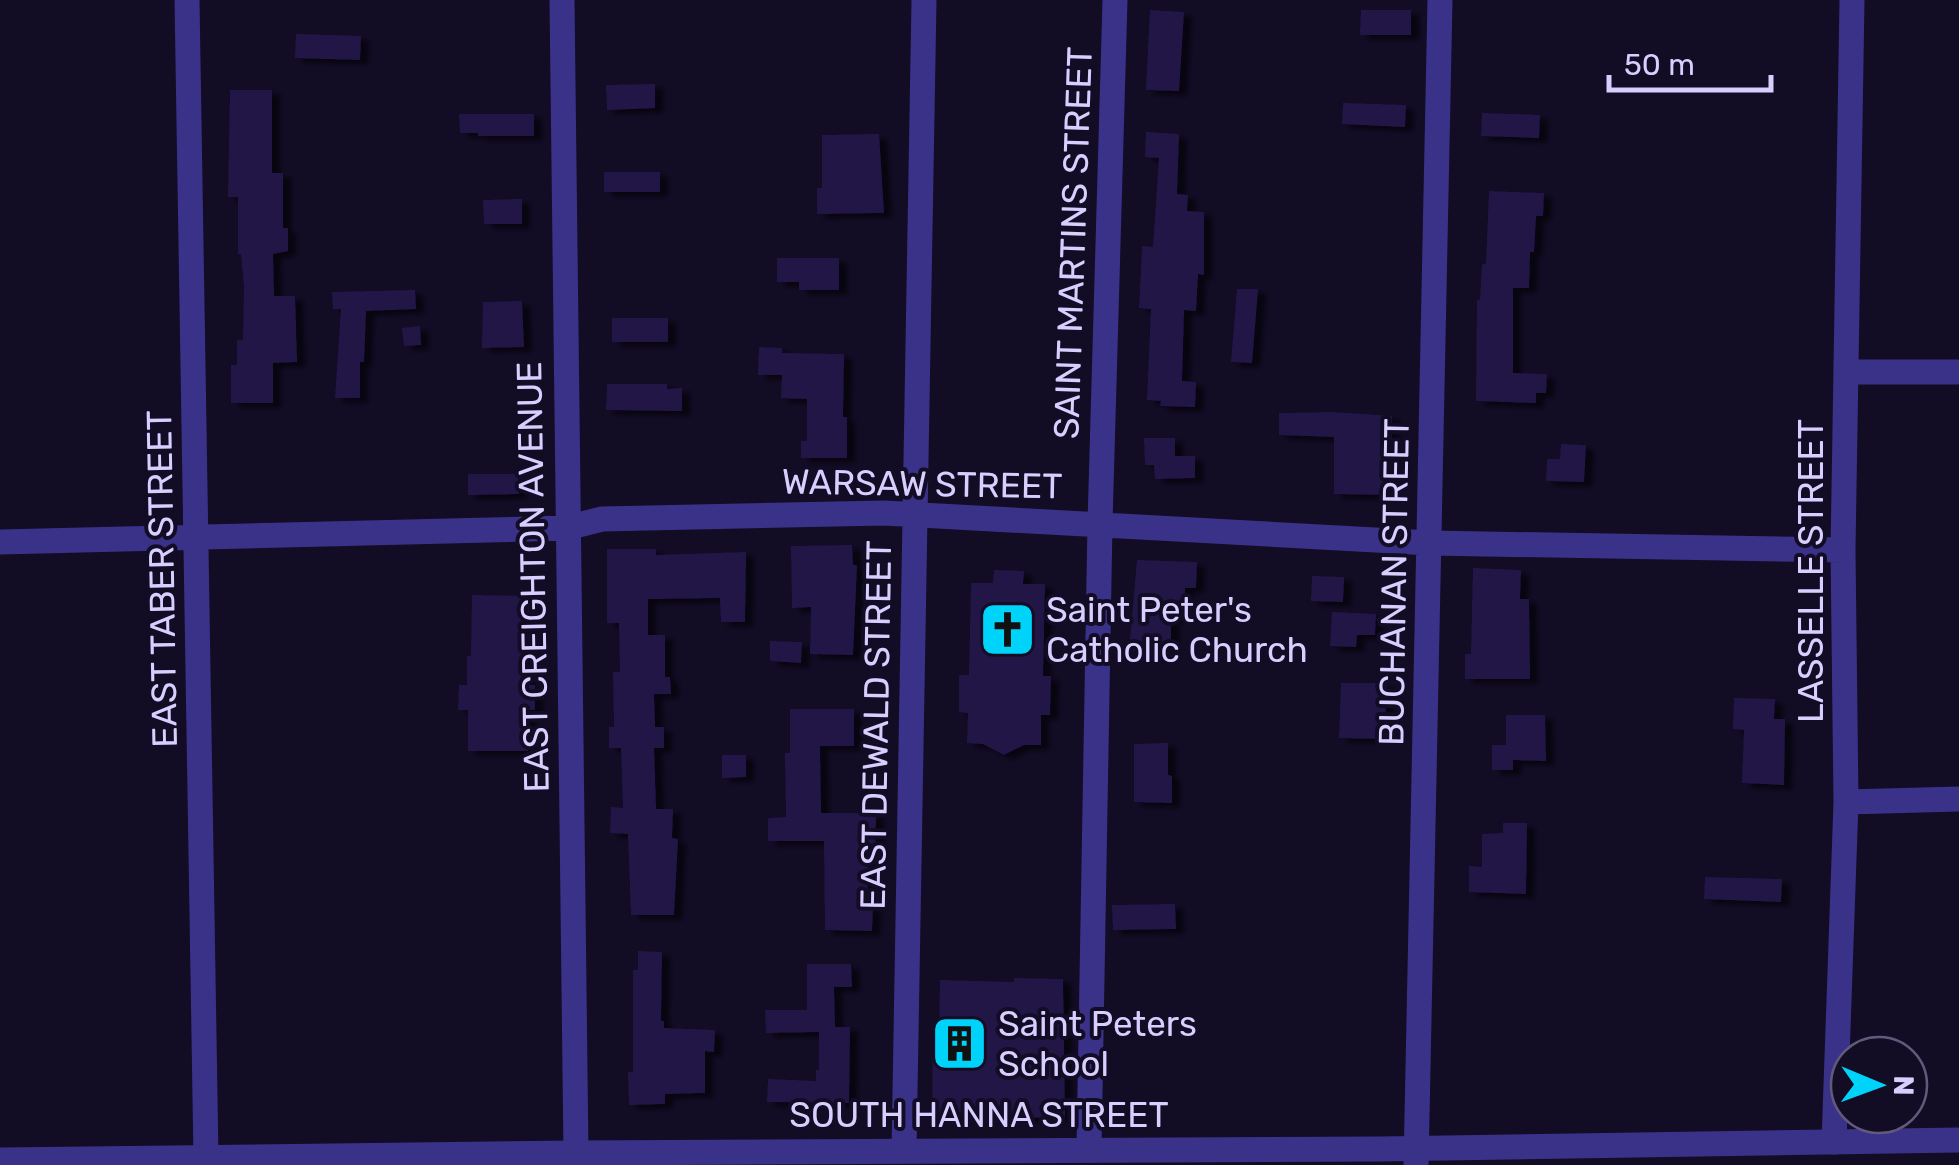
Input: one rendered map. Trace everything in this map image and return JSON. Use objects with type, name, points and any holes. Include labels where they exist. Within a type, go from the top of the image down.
[{"type":"street","name":"EAST TABER STREET","points":[[187,0],[206,1158]]},
{"type":"street","name":"EAST CREIGHTON AVENUE","points":[[562,0],[576,1153]]},
{"type":"street","name":"EAST DEWALD STREET","points":[[904,1150],[924,0]]},
{"type":"street","name":"SAINT MARTINS STREET","points":[[1089,1149],[1100,523],[1115,0]]},
{"type":"street","name":"BUCHANAN STREET","points":[[1416,1157],[1440,0]]},
{"type":"street","name":"LASSELLE STREET","points":[[1834,1142],[1846,802],[1843,550],[1852,0]]},
{"type":"street","points":[[1848,372],[1959,372]]},
{"type":"street","name":"WARSAW STREET","points":[[0,542],[196,540],[566,528],[602,520],[914,514],[1430,543],[1843,550]]},
{"type":"street","points":[[1846,802],[1959,799]]},
{"type":"street","name":"SOUTH HANNA STREET","points":[[0,1160],[576,1153],[646,1159],[904,1150],[1089,1149],[1416,1157],[1959,1140]]},
{"type":"building","points":[[1150,10],[1184,12],[1179,91],[1146,90]]},
{"type":"building","points":[[1361,10],[1411,10],[1411,35],[1360,35]]},
{"type":"building","points":[[296,34],[361,36],[360,60],[295,58]]},
{"type":"building","points":[[655,84],[655,108],[607,110],[606,85]]},
{"type":"building","points":[[230,90],[272,90],[272,173],[283,173],[283,228],[288,228],[288,251],[273,254],[274,296],[295,296],[297,362],[273,363],[273,403],[231,403],[231,365],[237,365],[237,340],[243,340],[244,286],[238,254],[238,197],[228,197]]},
{"type":"building","points":[[1343,103],[1406,105],[1405,127],[1342,124]]},
{"type":"building","points":[[1482,113],[1540,115],[1539,138],[1481,136]]},
{"type":"building","points":[[459,114],[534,114],[534,136],[460,133]]},
{"type":"building","points":[[1146,132],[1179,134],[1177,194],[1188,195],[1187,211],[1204,212],[1204,275],[1198,274],[1196,311],[1184,310],[1182,381],[1196,382],[1195,407],[1160,406],[1161,401],[1147,400],[1151,309],[1139,308],[1142,246],[1153,247],[1159,158],[1145,157]]},
{"type":"building","points":[[879,134],[884,213],[817,214],[817,188],[822,188],[822,135]]},
{"type":"building","points":[[604,172],[660,172],[660,192],[604,192]]},
{"type":"building","points":[[1489,191],[1544,193],[1543,216],[1536,216],[1534,252],[1530,252],[1529,288],[1513,288],[1513,373],[1547,374],[1546,393],[1536,393],[1536,403],[1476,401],[1477,300],[1482,264],[1486,264]]},
{"type":"building","points":[[522,199],[522,224],[484,224],[483,200]]},
{"type":"building","points":[[777,258],[839,258],[839,290],[799,290],[799,282],[777,282]]},
{"type":"building","points":[[1237,289],[1258,289],[1252,363],[1231,362]]},
{"type":"building","points":[[415,290],[416,309],[366,311],[360,398],[335,398],[341,309],[333,309],[332,292]]},
{"type":"building","points":[[522,301],[524,347],[482,348],[483,302]]},
{"type":"building","points":[[612,318],[668,318],[668,342],[612,342]]},
{"type":"building","points":[[420,326],[421,345],[404,346],[402,328]]},
{"type":"building","points":[[759,347],[782,348],[782,353],[844,354],[847,458],[801,458],[801,441],[807,441],[807,399],[781,398],[782,375],[758,375]]},
{"type":"building","points":[[607,384],[667,384],[667,389],[682,388],[682,411],[606,410]]},
{"type":"building","points":[[1279,413],[1392,416],[1390,495],[1334,494],[1334,437],[1279,435]]},
{"type":"building","points":[[1144,438],[1175,438],[1175,456],[1195,456],[1195,478],[1155,479],[1154,465],[1145,465]]},
{"type":"building","points":[[1561,444],[1586,445],[1584,482],[1546,481],[1547,459],[1560,459]]},
{"type":"building","points":[[468,474],[518,474],[519,494],[468,495]]},
{"type":"building","points":[[852,545],[853,565],[857,565],[853,655],[810,654],[811,607],[792,608],[791,546]]},
{"type":"building","points":[[607,549],[656,549],[656,555],[746,552],[745,622],[721,622],[720,598],[648,599],[648,635],[665,635],[665,677],[670,677],[671,694],[654,694],[655,727],[664,727],[664,748],[654,748],[656,809],[673,809],[672,838],[678,839],[674,915],[631,915],[628,834],[610,833],[611,807],[623,808],[621,748],[609,748],[609,727],[614,727],[613,672],[620,672],[619,623],[607,623]]},
{"type":"building","points":[[1137,560],[1197,562],[1196,588],[1185,588],[1185,617],[1171,618],[1171,643],[1155,643],[1156,651],[1129,651]]},
{"type":"building","points":[[1473,568],[1521,570],[1520,599],[1529,599],[1530,679],[1465,679],[1465,654],[1471,654]]},
{"type":"building","name":"Saint Peter's Catholic Church","points":[[994,570],[1024,571],[1023,584],[1045,584],[1043,676],[1051,676],[1050,715],[1041,715],[1041,745],[1024,745],[1004,755],[983,744],[967,743],[968,713],[959,712],[959,675],[969,675],[971,583],[993,583]]},
{"type":"building","points":[[1312,576],[1344,577],[1343,602],[1311,601]]},
{"type":"building","points":[[472,595],[533,596],[533,625],[527,625],[527,685],[535,685],[535,710],[528,710],[528,751],[468,751],[468,710],[458,710],[459,685],[467,685],[467,656],[471,656]]},
{"type":"building","points":[[1332,612],[1376,614],[1375,635],[1357,635],[1356,647],[1330,646]]},
{"type":"building","points":[[770,641],[802,642],[801,663],[770,661]]},
{"type":"building","points":[[1341,683],[1387,683],[1384,739],[1339,738]]},
{"type":"building","points":[[1734,698],[1775,699],[1774,719],[1785,719],[1784,785],[1742,783],[1744,730],[1733,729]]},
{"type":"building","points":[[790,709],[854,709],[854,746],[820,746],[821,813],[876,813],[875,864],[868,864],[867,906],[873,907],[872,931],[825,930],[824,841],[768,841],[768,818],[786,817],[785,753],[790,753]]},
{"type":"building","points":[[1506,715],[1545,715],[1546,761],[1513,760],[1513,770],[1492,770],[1492,745],[1506,745]]},
{"type":"building","points":[[1168,743],[1172,803],[1134,802],[1134,744]]},
{"type":"building","points":[[722,755],[746,755],[746,777],[722,778]]},
{"type":"building","points":[[1503,823],[1527,823],[1526,894],[1469,892],[1469,866],[1482,867],[1482,834],[1503,833]]},
{"type":"building","points":[[1705,877],[1782,879],[1781,902],[1704,899]]},
{"type":"building","points":[[1175,904],[1176,929],[1113,930],[1112,905]]},
{"type":"building","points":[[638,951],[662,952],[664,1028],[715,1030],[714,1052],[705,1051],[705,1093],[665,1094],[665,1104],[629,1105],[628,1072],[633,1072],[633,970],[638,970]]},
{"type":"building","points":[[807,964],[851,964],[852,987],[834,987],[835,1027],[850,1027],[849,1103],[767,1102],[768,1079],[816,1081],[819,1032],[766,1033],[765,1010],[807,1010]]},
{"type":"building","name":"Saint Peters School","points":[[1014,978],[1063,979],[1065,1118],[932,1116],[933,1035],[939,1035],[940,980],[1014,982]]},
{"type":"place","name":"Saint Peter's Catholic Church","points":[[1007,630]]},
{"type":"place","name":"Saint Peters School","points":[[959,1044]]}]
